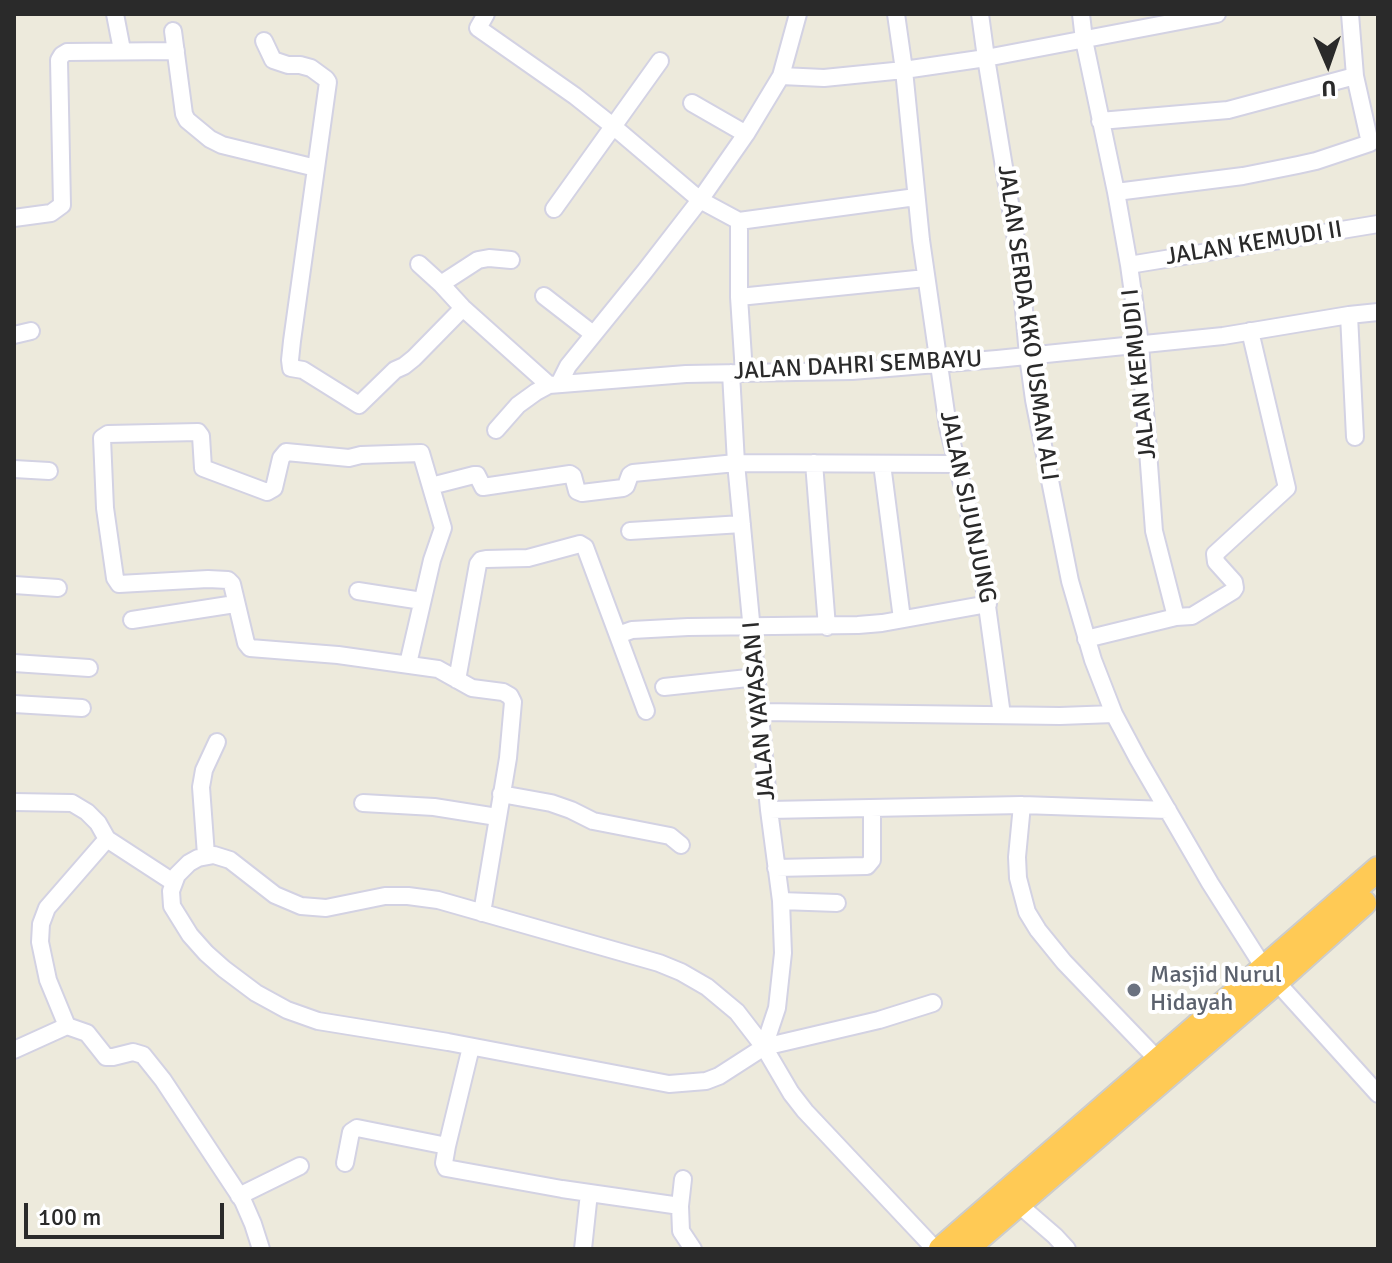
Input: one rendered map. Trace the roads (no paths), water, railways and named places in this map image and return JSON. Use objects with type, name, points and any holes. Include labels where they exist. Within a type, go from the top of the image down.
[{"type":"highway","points":[[966,1249],[1270,975],[1378,869]]},
{"type":"highway","points":[[938,1249],[1158,1060],[1378,891]]},
{"type":"street","points":[[115,14],[122,50]]},
{"type":"street","points":[[486,14],[478,28],[614,127],[700,200],[739,221],[916,197]]},
{"type":"street","points":[[419,264],[463,308],[554,384],[700,200],[746,134],[781,76],[798,14]]},
{"type":"street","name":"JALAN SIJUNJUNG","points":[[896,14],[926,278],[950,439],[981,562],[1002,715]]},
{"type":"street","name":"JALAN SERDA KKO USMAN ALI","points":[[980,14],[1018,250],[1034,400],[1070,581],[1086,639],[1114,714],[1210,883],[1270,975],[1378,1094]]},
{"type":"street","name":"JALAN KEMUDI I","points":[[1081,14],[1129,265],[1140,344],[1154,531],[1176,617]]},
{"type":"street","points":[[781,76],[824,78],[904,70],[986,58],[1217,14]]},
{"type":"street","points":[[1116,192],[1243,176],[1316,161],[1374,143],[1355,76],[1350,14]]},
{"type":"street","points":[[173,31],[187,120],[222,145],[316,168]]},
{"type":"street","points":[[264,41],[273,60],[288,65],[303,65],[327,80],[290,364],[359,405],[395,370],[414,358],[463,308]]},
{"type":"street","points":[[14,218],[48,214],[62,205],[60,57],[67,52],[176,51]]},
{"type":"street","points":[[554,209],[660,61]]},
{"type":"street","points":[[1100,121],[1228,110],[1355,76]]},
{"type":"street","points":[[692,103],[746,134]]},
{"type":"street","name":"JALAN YAYASAN I","points":[[739,221],[736,463],[769,810],[781,901],[783,968],[777,1008],[764,1047]]},
{"type":"street","name":"JALAN KEMUDI II","points":[[1129,265],[1378,224]]},
{"type":"street","points":[[441,284],[478,260],[511,260]]},
{"type":"street","points":[[739,297],[926,278]]},
{"type":"street","points":[[544,296],[593,334]]},
{"type":"street","name":"JALAN DAHRI SEMBAYU","points":[[496,430],[518,405],[554,384],[686,374],[852,371],[1028,356],[1250,331],[1378,312]]},
{"type":"street","points":[[1349,315],[1355,437]]},
{"type":"street","points":[[1086,639],[1176,617],[1192,616],[1235,588],[1234,582],[1216,562],[1215,554],[1287,488],[1250,331]]},
{"type":"street","points":[[408,664],[432,560],[443,528],[420,452],[349,458],[286,452],[281,458],[274,488],[267,492],[203,468],[201,436],[198,432],[103,436],[105,508],[117,583],[225,579],[231,581],[246,643],[250,648],[338,655],[444,670],[472,688],[503,692],[512,698],[508,758],[482,913]]},
{"type":"street","points":[[431,486],[474,475],[483,487],[570,474],[577,491],[582,493],[623,488],[633,473],[736,463],[957,464]]},
{"type":"street","points":[[814,463],[827,627]]},
{"type":"street","points":[[882,464],[902,619]]},
{"type":"street","points":[[14,469],[49,471]]},
{"type":"street","points":[[630,531],[742,524]]},
{"type":"street","points":[[457,680],[478,564],[483,559],[528,558],[583,545],[646,711]]},
{"type":"street","points":[[14,585],[58,588]]},
{"type":"street","points":[[358,591],[422,601]]},
{"type":"street","points":[[132,620],[235,604]]},
{"type":"street","points":[[618,635],[647,629],[870,624],[988,604]]},
{"type":"street","points":[[14,663],[89,668]]},
{"type":"street","points":[[664,687],[757,677]]},
{"type":"street","points":[[14,704],[82,708]]},
{"type":"street","points":[[761,712],[1114,714]]},
{"type":"street","points":[[206,855],[201,787],[204,770],[217,742]]},
{"type":"street","points":[[501,794],[551,803],[593,821],[667,835],[681,845]]},
{"type":"street","points":[[14,802],[72,803],[87,812],[115,844],[173,882]]},
{"type":"street","points":[[363,803],[434,807],[497,817]]},
{"type":"street","points":[[769,810],[1022,805],[1168,810]]},
{"type":"street","points":[[1022,805],[1017,857],[1018,878],[1027,912],[1064,962],[1158,1060]]},
{"type":"street","points":[[776,868],[867,866],[872,860],[872,808]]},
{"type":"street","points":[[67,1026],[48,980],[40,942],[41,924],[47,908],[115,844]]},
{"type":"street","points":[[933,1003],[879,1020],[764,1047],[706,1081],[669,1084],[318,1021],[287,1010],[256,993],[206,953],[190,935],[172,906],[171,891],[177,875],[189,863],[206,855],[214,855],[230,860],[275,895],[301,906],[326,908],[385,896],[438,900],[681,972],[737,1012],[764,1047],[805,1111],[938,1249]]},
{"type":"street","points":[[781,901],[837,903]]},
{"type":"street","points":[[14,1050],[67,1026],[87,1033],[106,1057],[133,1052],[143,1055],[163,1080],[239,1196],[261,1249]]},
{"type":"street","points":[[471,1047],[447,1146],[444,1165],[448,1169],[680,1206]]},
{"type":"street","points":[[345,1163],[351,1132],[357,1128],[447,1146]]},
{"type":"street","points":[[239,1196],[300,1166]]},
{"type":"street","points":[[683,1179],[680,1227],[693,1249]]},
{"type":"street","points":[[583,1249],[589,1193]]},
{"type":"street","points":[[1018,1204],[1067,1249]]},
{"type":"place","name":"Masjid Nurul Hidayah","points":[[1134,990]]}]
